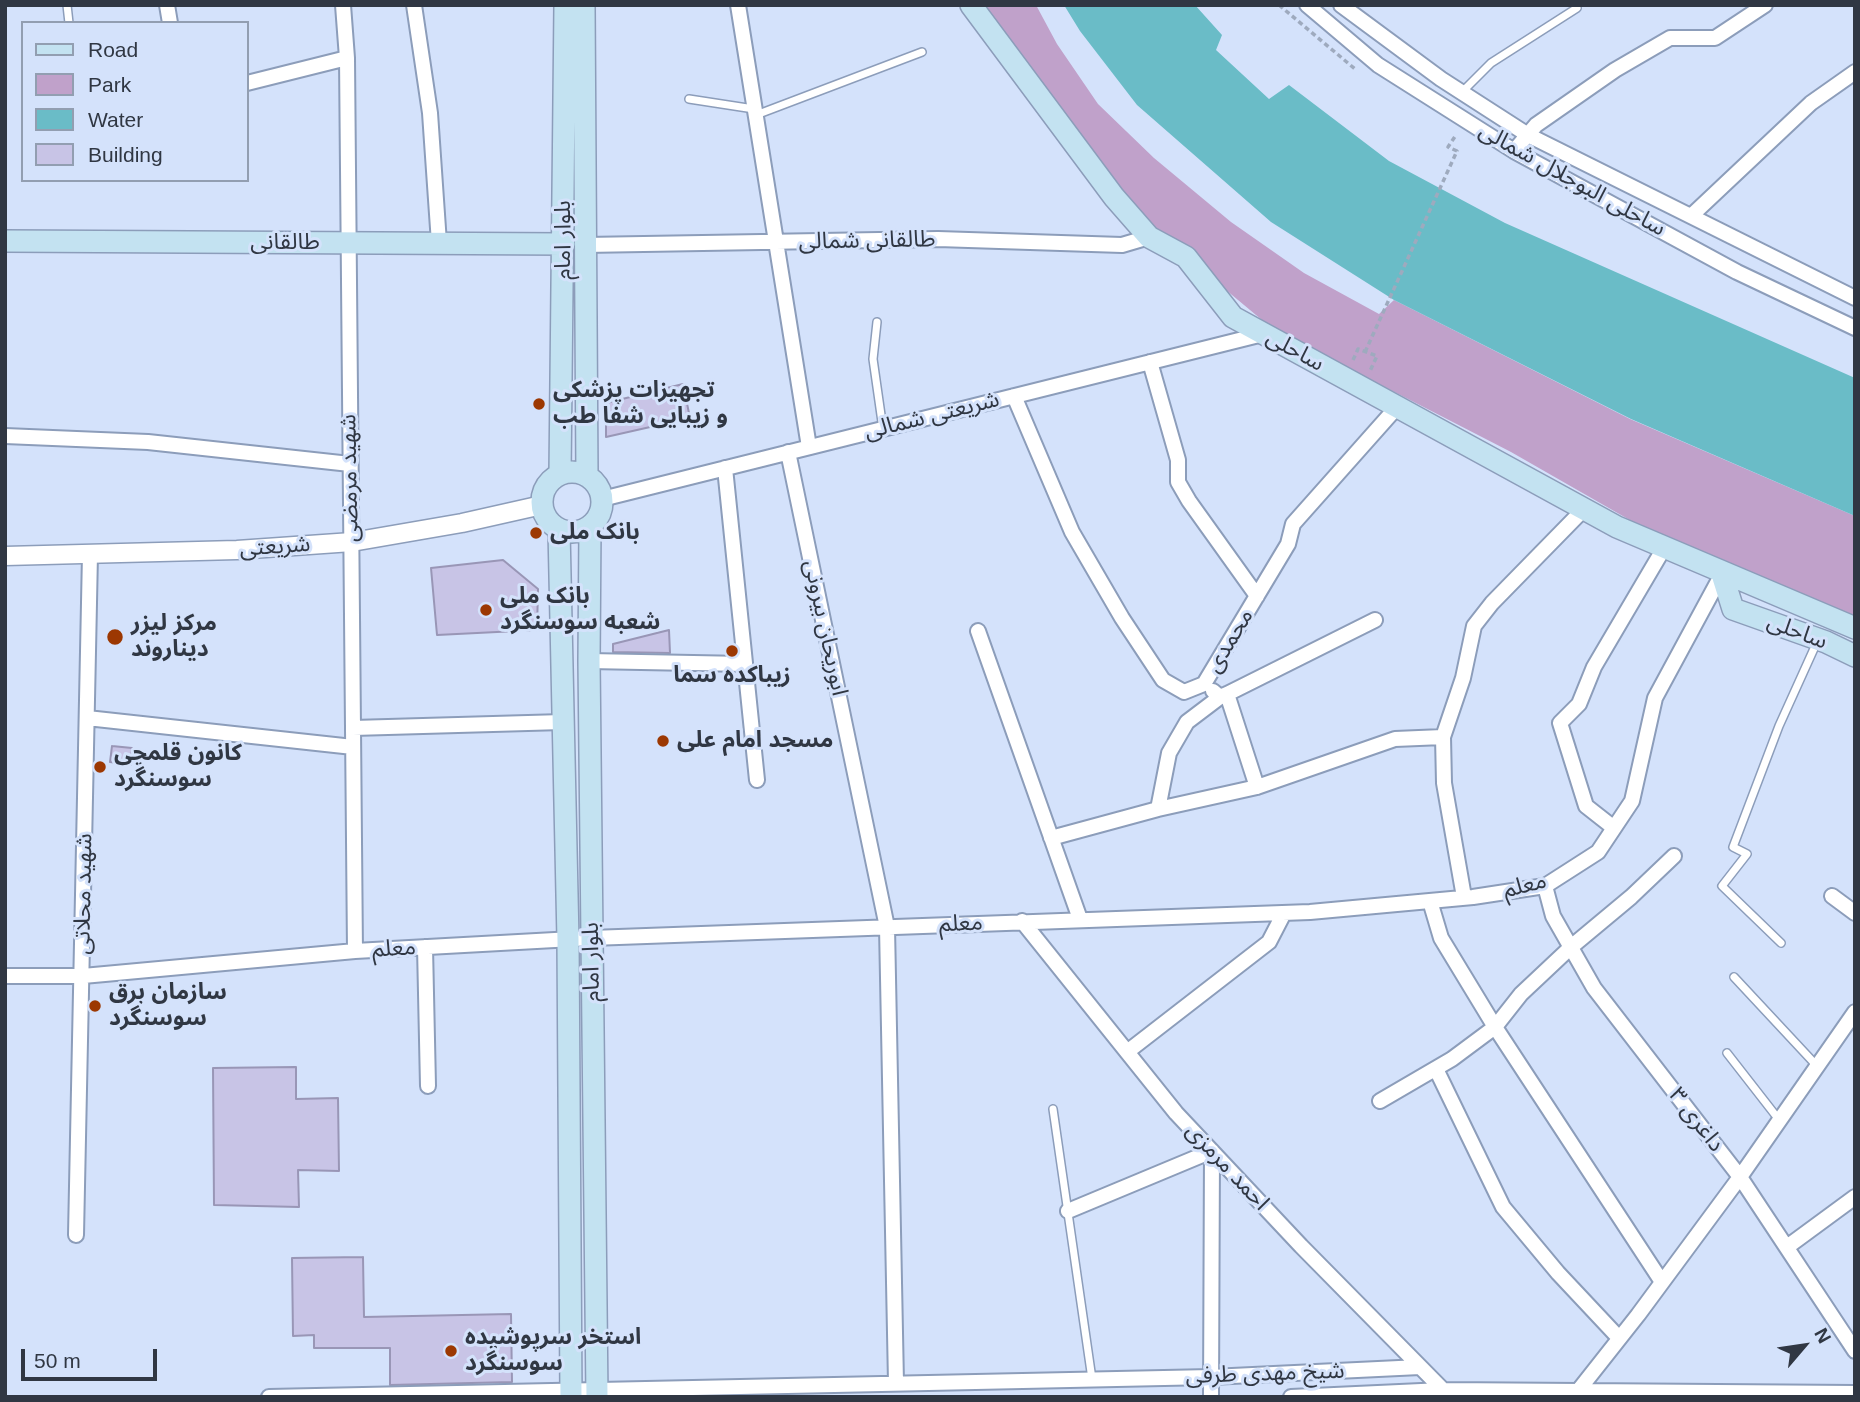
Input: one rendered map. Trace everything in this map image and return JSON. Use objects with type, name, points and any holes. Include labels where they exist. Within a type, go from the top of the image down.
[{"type":"main road","name":"ساحلی","points":[[971,5],[1114,197],[1149,237],[1186,257],[1233,317],[1617,527],[1855,628]]},
{"type":"main road","name":"بلوار امام","points":[[560,474],[575,245],[577,7]]},
{"type":"main road","name":"طالقانی","points":[[5,241],[575,245]]},
{"type":"main road","name":"بلوار امام","points":[[575,245],[587,476]]},
{"type":"main road","points":[[579,473],[587,476],[594,482],[602,499],[600,515],[590,527],[575,533],[559,530],[547,520],[542,505],[546,486],[560,474],[579,473]]},
{"type":"main road","name":"بلوار امام","points":[[590,527],[591,938],[597,1393]]},
{"type":"main road","name":"بلوار امام","points":[[559,530],[568,940],[571,1393]]},
{"type":"main road","name":"ساحلی","points":[[1722,573],[1733,608],[1819,639],[1855,656]]},
{"type":"street","name":"شهید مرمضی","points":[[343,5],[347,58],[355,951]]},
{"type":"street","points":[[414,5],[430,113],[439,243]]},
{"type":"street","points":[[738,5],[809,447]]},
{"type":"street","name":"ساحلی البوجلال شمالی","points":[[1307,5],[1378,65],[1514,150],[1737,272],[1855,328]]},
{"type":"street","points":[[1514,150],[1536,125],[1615,70],[1670,38],[1715,38],[1765,5]]},
{"type":"street","name":"ساحلی البوجلال شمالی","points":[[1345,6],[1462,92],[1528,135],[1855,298]]},
{"type":"street","points":[[248,83],[347,58]]},
{"type":"street","points":[[1691,216],[1811,103],[1855,72]]},
{"type":"street","name":"طالقانی شمالی","points":[[575,245],[938,239],[1122,245],[1149,237]]},
{"type":"street","name":"شریعتی شمالی","points":[[602,499],[1263,334]]},
{"type":"street","points":[[1150,362],[1178,460],[1178,482],[1257,596]]},
{"type":"street","name":"محمدی","points":[[1014,396],[1072,532],[1122,618],[1163,680],[1184,692],[1204,684],[1288,544],[1293,524],[1397,407]]},
{"type":"street","points":[[5,436],[148,442],[350,464]]},
{"type":"street","name":"ابوریحان بیرونی","points":[[788,453],[887,926],[896,1383]]},
{"type":"street","points":[[725,468],[757,780]]},
{"type":"street","name":"شریعتی","points":[[5,556],[237,550],[352,542],[462,523],[542,505]]},
{"type":"street","points":[[1464,897],[1444,783],[1443,737],[1463,678],[1474,626],[1492,603],[1584,509]]},
{"type":"street","points":[[1614,828],[1586,806],[1560,723],[1579,704],[1594,667],[1664,548]]},
{"type":"street","name":"شهید محلاتی","points":[[76,1235],[90,554]]},
{"type":"street","name":"معلم","points":[[5,976],[83,976],[355,951],[591,938],[1284,913],[1430,901],[1545,886],[1598,852],[1632,801],[1655,698],[1722,573]]},
{"type":"street","points":[[1158,809],[1169,753],[1187,722],[1223,695],[1375,620]]},
{"type":"street","points":[[978,631],[1080,919]]},
{"type":"street","points":[[589,662],[745,664]]},
{"type":"street","points":[[1204,684],[1223,695],[1257,787]]},
{"type":"street","points":[[87,718],[353,747]]},
{"type":"street","points":[[353,728],[564,722]]},
{"type":"street","points":[[1051,838],[1158,809],[1257,787],[1395,738],[1443,737]]},
{"type":"street","points":[[1380,1101],[1452,1059],[1495,1027],[1521,994],[1570,947],[1631,897],[1674,856]]},
{"type":"street","name":"داغری ۳","points":[[1545,886],[1553,916],[1594,988],[1740,1177],[1855,1351]]},
{"type":"street","points":[[1832,896],[1855,913]]},
{"type":"street","points":[[1430,901],[1441,938],[1495,1027],[1662,1282]]},
{"type":"street","points":[[1127,1052],[1269,942],[1284,913]]},
{"type":"street","name":"احمد مرمزی","points":[[1022,921],[1176,1113],[1301,1246],[1446,1393]]},
{"type":"street","points":[[425,947],[428,1086]]},
{"type":"street","points":[[1578,1391],[1740,1177],[1855,1013]]},
{"type":"street","points":[[1436,1069],[1503,1207],[1558,1273],[1619,1338]]},
{"type":"street","points":[[1068,1211],[1212,1152],[1211,1397]]},
{"type":"street","points":[[1787,1247],[1855,1197]]},
{"type":"street","name":"شیخ مهدی طرفی","points":[[269,1397],[597,1393],[896,1383],[1211,1377],[1420,1367]]},
{"type":"street","name":"شیخ مهدی طرفی","points":[[1291,1397],[1578,1391],[1855,1393]]},
{"type":"lane","points":[[1462,92],[1491,63],[1577,8]]},
{"type":"lane","points":[[689,99],[755,112],[922,52]]},
{"type":"lane","points":[[877,322],[873,359],[883,429]]},
{"type":"lane","points":[[1781,943],[1722,886],[1747,854],[1733,847],[1779,726],[1819,639]]},
{"type":"lane","points":[[1734,977],[1818,1067]]},
{"type":"lane","points":[[1727,1053],[1780,1121]]},
{"type":"lane","points":[[1053,1109],[1092,1379]]},
{"type":"path","points":[[1365,352],[1457,151],[1448,147],[1455,135]]},
{"type":"green space","points":[[981,5],[1036,5],[1057,44],[1098,104],[1154,158],[1231,222],[1304,273],[1379,314],[1394,300],[1630,419],[1855,516],[1855,618],[1635,523],[1511,452],[1274,330],[1220,285],[1182,243],[1150,225],[1129,203],[1106,167]]},
{"type":"water","points":[[1064,5],[1195,5],[1222,35],[1216,50],[1269,99],[1289,85],[1389,161],[1505,223],[1855,378],[1855,516],[1631,419],[1394,300],[1271,222],[1137,105],[1080,31]]},
{"type":"building","points":[[683,384],[690,418],[606,437],[606,403]]},
{"type":"building","name":"بانک ملی شعبه سوسنگرد","points":[[503,560],[538,589],[537,630],[437,635],[431,568]]},
{"type":"building","points":[[669,630],[670,653],[613,652],[613,644]]},
{"type":"building","points":[[112,746],[132,748],[131,765],[110,762]]},
{"type":"building","points":[[296,1067],[296,1099],[338,1098],[339,1171],[298,1170],[299,1207],[214,1205],[213,1068]]},
{"type":"building","points":[[363,1257],[364,1317],[511,1314],[512,1382],[390,1385],[390,1348],[314,1348],[314,1335],[293,1336],[292,1258]]},
{"type":"place","name":"تجهیزات پزشکی و زیبایی شفا طب","points":[[539,404]]},
{"type":"place","name":"بانک ملی","points":[[536,533]]},
{"type":"place","name":"بانک ملی شعبه سوسنگرد","points":[[486,610]]},
{"type":"place","name":"مرکز لیزر دیناروند","points":[[115,637]]},
{"type":"place","name":"زیباکده سما","points":[[732,651]]},
{"type":"place","name":"مسجد امام علی","points":[[663,741]]},
{"type":"place","name":"کانون قلمچی سوسنگرد","points":[[100,767]]},
{"type":"place","name":"سازمان برق سوسنگرد","points":[[95,1006]]},
{"type":"place","name":"استخر سرپوشیده سوسنگرد","points":[[451,1351]]}]
